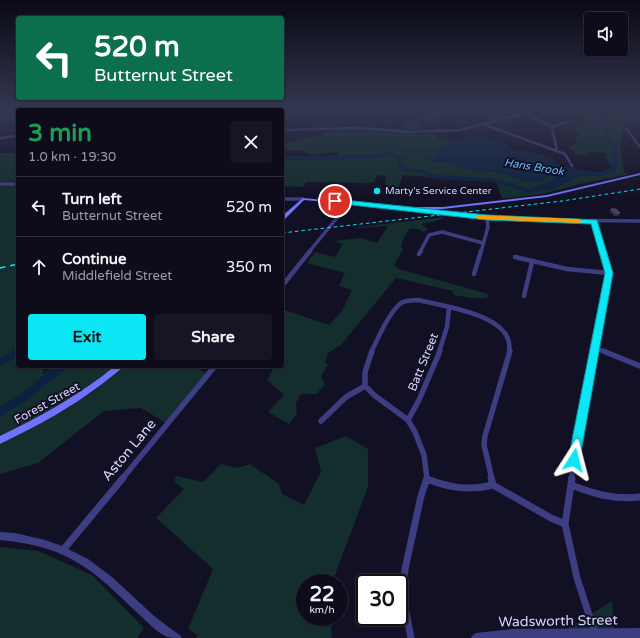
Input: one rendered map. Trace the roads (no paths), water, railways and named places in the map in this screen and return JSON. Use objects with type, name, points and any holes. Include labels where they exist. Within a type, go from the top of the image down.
[{"type":"main road","points":[[284,217],[303,199],[415,209],[461,206],[547,196],[640,174]]},
{"type":"main road","name":"Forest Street","points":[[0,440],[74,402],[100,384],[118,368]]},
{"type":"street","points":[[524,139],[567,155],[572,166]]},
{"type":"street","points":[[555,139],[558,151]]},
{"type":"street","points":[[634,139],[640,147]]},
{"type":"street","points":[[0,184],[16,184]]},
{"type":"street","points":[[284,198],[303,199]]},
{"type":"street","points":[[284,284],[342,213],[347,202]]},
{"type":"street","points":[[415,209],[426,212],[487,218],[594,222],[640,221]]},
{"type":"street","points":[[474,274],[488,227],[487,218]]},
{"type":"street","points":[[594,222],[609,273],[576,447],[565,524],[577,578],[595,633]]},
{"type":"street","points":[[419,254],[429,235],[437,232],[482,243]]},
{"type":"street","points":[[515,257],[567,269],[609,273]]},
{"type":"street","points":[[524,296],[532,262]]},
{"type":"street","points":[[411,638],[403,597],[405,569],[421,496],[427,479],[424,455],[415,432],[408,420],[374,395],[365,386],[365,372],[369,356],[394,310],[409,300],[419,300],[478,315],[491,320],[505,332],[510,349],[508,361],[485,436],[484,445],[493,485]]},
{"type":"street","name":"Batt Street","points":[[408,420],[440,352],[446,333],[449,308]]},
{"type":"street","points":[[595,348],[640,366]]},
{"type":"street","name":"Aston Lane","points":[[63,550],[213,368]]},
{"type":"street","points":[[321,421],[340,400],[365,386]]},
{"type":"street","points":[[427,479],[445,487],[464,490],[493,485],[551,518],[565,524]]},
{"type":"street","points":[[571,485],[594,495],[611,498],[630,499],[640,497]]},
{"type":"street","points":[[0,536],[31,540],[63,550],[93,567],[148,617],[177,638]]},
{"type":"street","name":"Wadsworth Street","points":[[476,638],[512,634],[640,633]]},
{"type":"water","points":[[461,139],[490,139],[507,144],[512,150],[525,150],[551,158],[562,166],[596,173],[598,176],[579,176],[553,189],[534,191],[531,188],[544,185],[555,177],[548,175],[543,181],[536,183],[496,172],[471,170],[446,161],[440,163],[429,161],[428,159],[440,157],[437,154],[440,147]]},
{"type":"waterway","name":"Hans Brook","points":[[397,139],[395,140],[397,144],[393,147],[400,149],[439,152]]},
{"type":"waterway","points":[[586,173],[604,174],[612,171],[615,166],[615,151],[610,139]]},
{"type":"waterway","points":[[284,158],[367,157],[390,154],[398,157],[401,162],[401,169],[423,172],[435,177],[492,180],[529,191],[542,188]]},
{"type":"waterway","points":[[0,362],[16,353]]},
{"type":"waterway","points":[[0,412],[24,397],[60,368]]},
{"type":"railway","points":[[284,233],[562,201],[640,189]]},
{"type":"railway","points":[[0,268],[16,264]]},
{"type":"place","name":"Marty's Service Center","points":[[377,191]]}]
